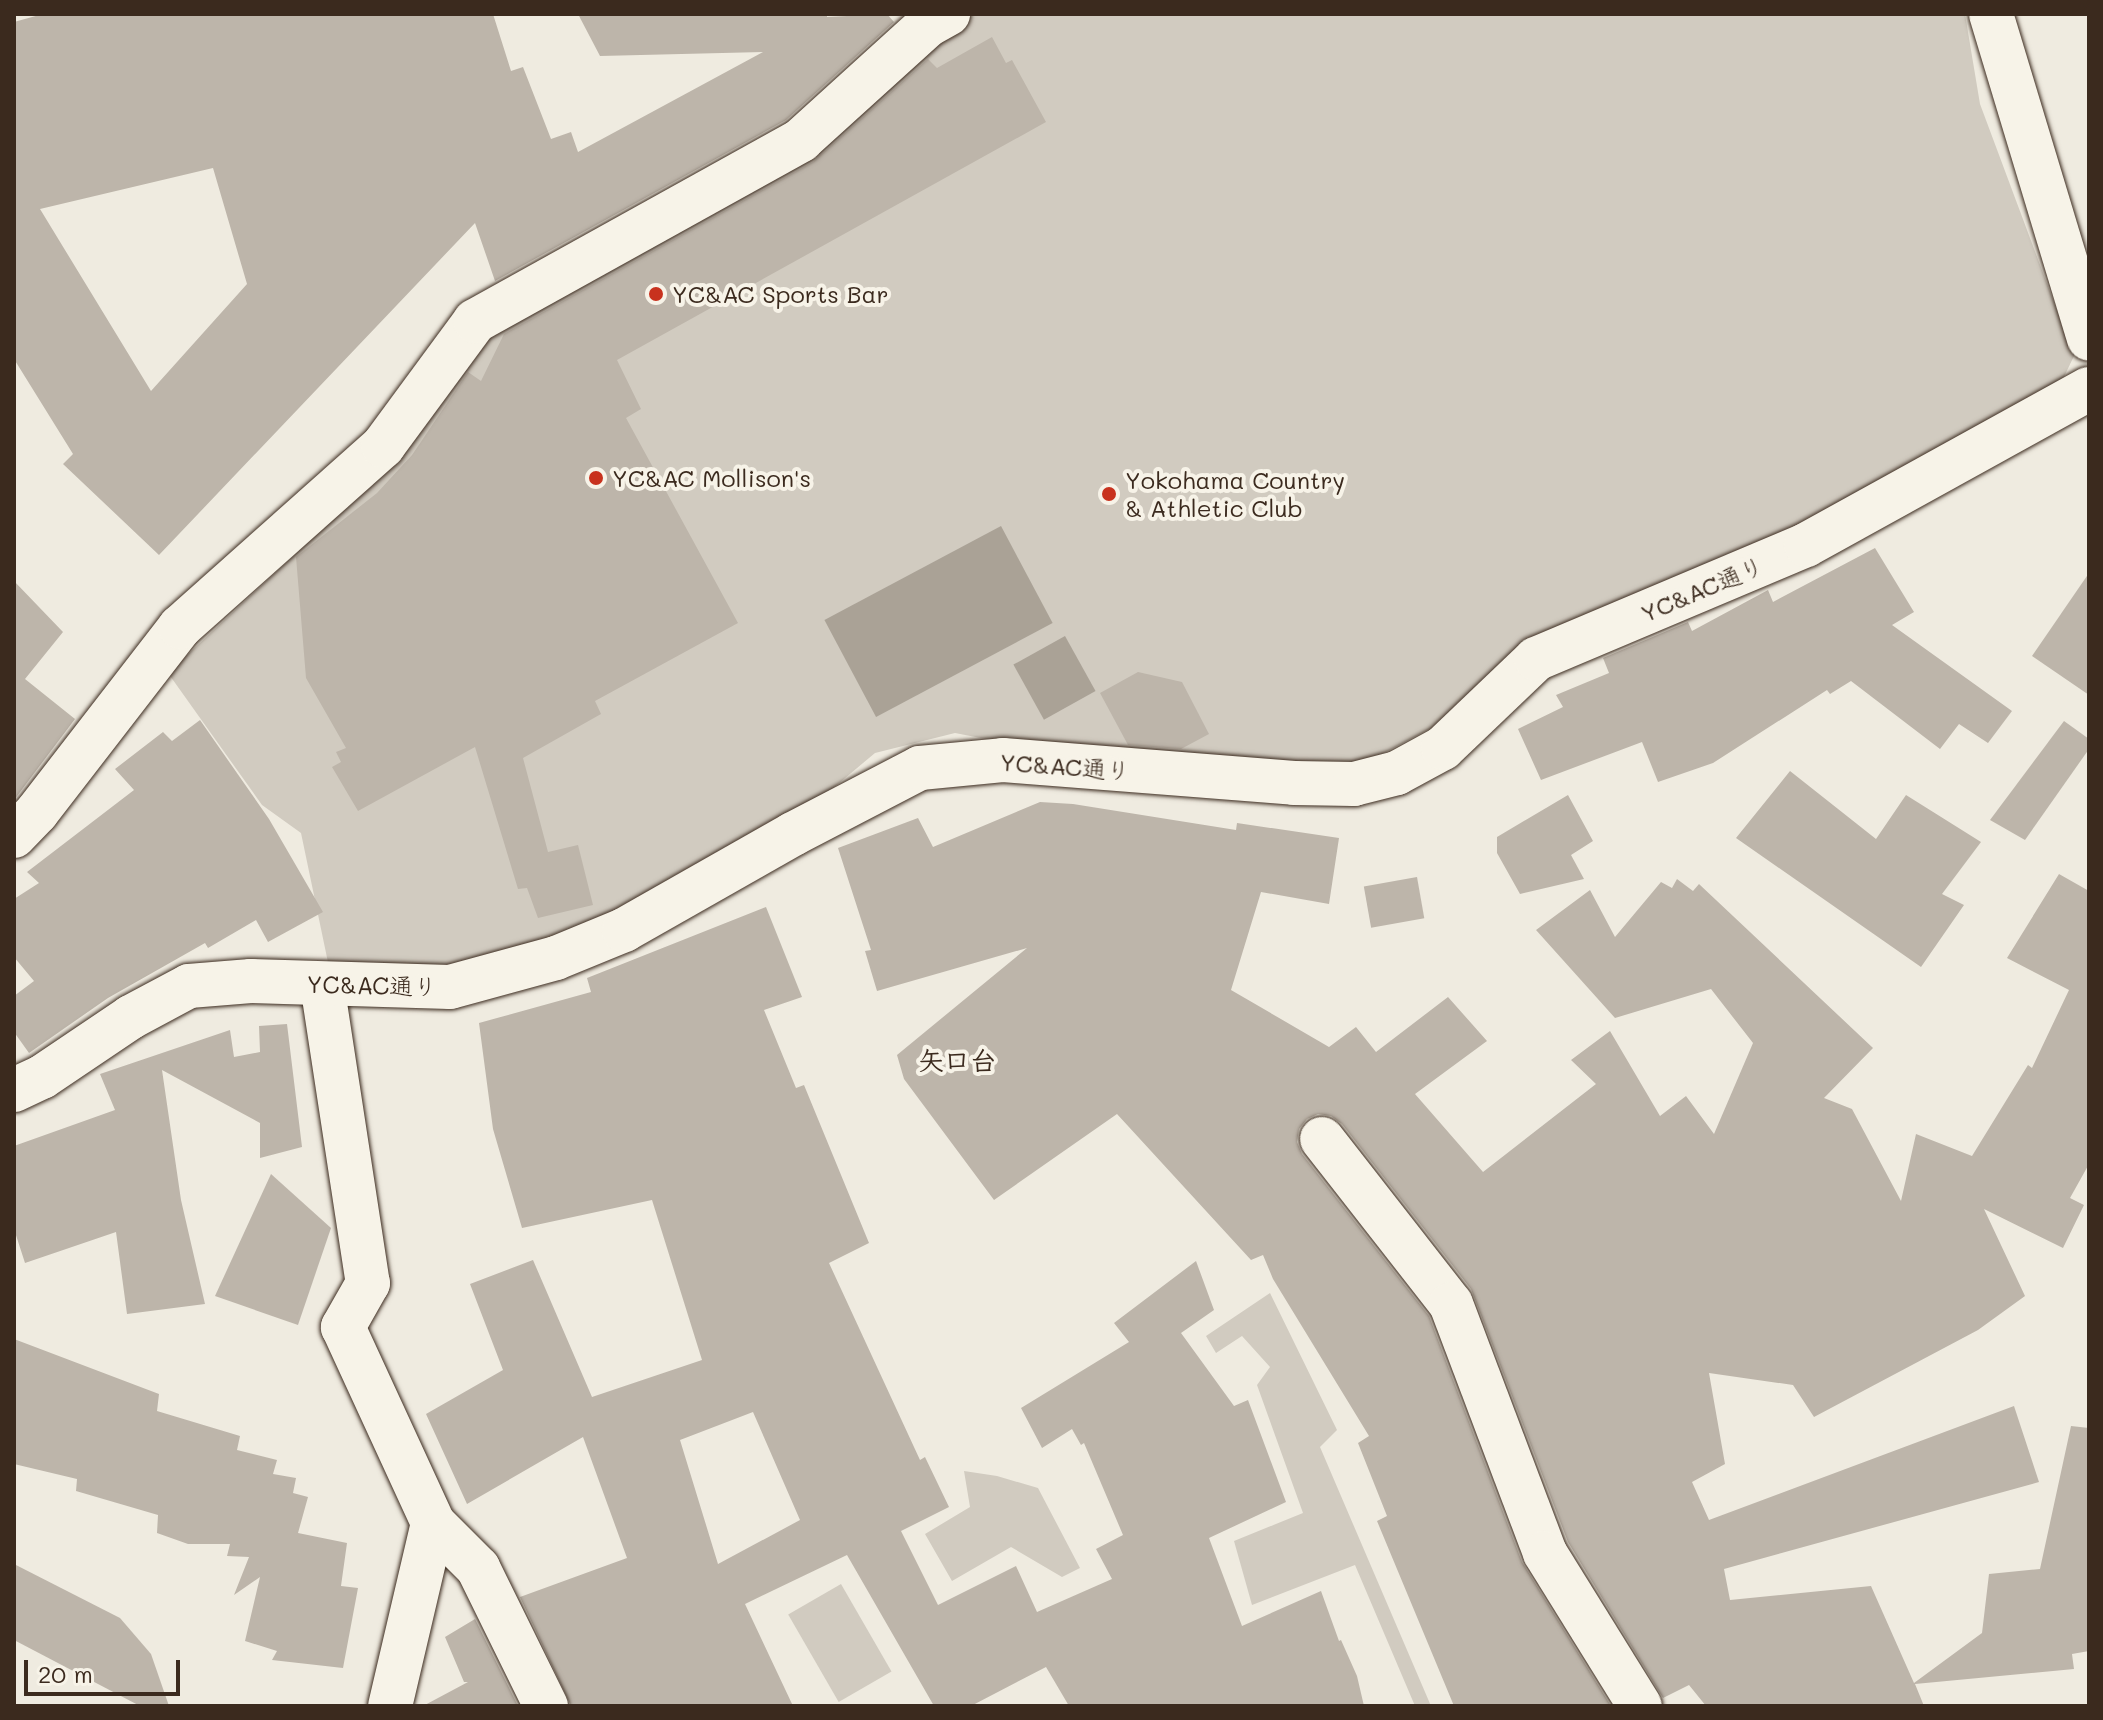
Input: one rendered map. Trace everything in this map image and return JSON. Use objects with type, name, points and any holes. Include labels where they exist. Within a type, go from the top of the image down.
[{"type":"street","points":[[14,836],[37,812],[180,627],[383,446],[475,321],[801,140],[928,25],[948,14]]},
{"type":"street","points":[[1991,14],[2089,339]]},
{"type":"street","name":"YC&AC通り","points":[[14,1090],[42,1077],[131,1017],[189,986],[251,981],[450,987],[556,958],[624,930],[793,834],[920,768],[1003,760],[1294,783],[1354,784],[1397,773],[1443,748],[1536,659],[1806,545],[2089,389]]},
{"type":"street","points":[[322,984],[368,1283],[343,1327],[433,1523],[478,1568],[546,1706]]},
{"type":"street","points":[[1322,1139],[1451,1304],[1545,1553],[1640,1706]]},
{"type":"street","points":[[390,1706],[433,1523]]},
{"type":"shaded area","name":"Yokohama Country & Athletic Club","points":[[975,14],[1965,14],[1980,104],[2074,356],[2061,383],[1797,528],[1530,640],[1433,727],[1359,766],[1052,752],[955,733],[875,753],[820,799],[687,879],[527,951],[461,966],[330,972],[301,833],[262,805],[168,673],[396,460],[504,314]]},
{"type":"shaded area","points":[[1001,526],[1053,623],[876,717],[824,620]]},
{"type":"shaded area","points":[[1065,636],[1096,691],[1044,720],[1013,665]]},
{"type":"shaded area","points":[[1270,1293],[1337,1430],[1320,1447],[1431,1706],[1415,1706],[1355,1565],[1252,1605],[1234,1541],[1303,1513],[1257,1385],[1270,1367],[1242,1336],[1216,1353],[1206,1336]]},
{"type":"shaded area","points":[[964,1471],[997,1476],[1038,1488],[1080,1568],[1062,1577],[1011,1547],[952,1581],[925,1534],[970,1507]]},
{"type":"shaded area","points":[[841,1584],[891,1671],[839,1702],[788,1614]]},
{"type":"building","points":[[43,14],[493,14],[511,71],[523,67],[551,139],[571,132],[578,152],[763,52],[600,56],[578,14],[827,14],[827,17],[887,14],[894,22],[786,120],[495,281],[475,223],[159,555],[63,464],[73,454],[14,359],[14,22]],"holes":[[[213,168],[247,284],[151,391],[40,209]]]},
{"type":"building","points":[[992,37],[1006,63],[1012,60],[1046,122],[617,360],[641,409],[626,418],[738,623],[595,701],[601,714],[523,758],[548,852],[578,845],[593,905],[538,918],[527,888],[518,889],[475,747],[358,811],[332,767],[341,762],[336,752],[346,748],[306,678],[296,557],[377,493],[412,455],[468,372],[481,381],[504,334],[813,162],[928,59],[937,68]]},
{"type":"building","points":[[1875,548],[1914,612],[1892,625],[2012,711],[1988,743],[1959,724],[1940,749],[1851,681],[1830,694],[1827,690],[1713,763],[1658,782],[1642,742],[1541,780],[1518,729],[1563,707],[1556,695],[1609,673],[1603,658],[1688,622],[1692,631],[1768,590],[1773,602]]},
{"type":"building","points":[[2089,573],[2089,695],[2032,656]]},
{"type":"building","points":[[14,581],[63,632],[25,679],[75,719],[14,800]]},
{"type":"building","points":[[1138,672],[1182,682],[1209,734],[1181,749],[1128,745],[1100,693]]},
{"type":"building","points":[[200,720],[269,819],[323,912],[268,942],[256,920],[208,948],[205,943],[108,998],[29,1053],[14,1032],[14,996],[34,981],[14,957],[14,899],[39,883],[27,872],[134,790],[115,769],[163,732],[172,741]]},
{"type":"building","points":[[2064,721],[2089,739],[2089,749],[2025,840],[1990,820]]},
{"type":"building","points":[[1790,771],[1876,839],[1906,795],[1981,842],[1942,894],[1964,905],[1921,967],[1736,838]]},
{"type":"building","points":[[1568,795],[1593,841],[1571,855],[1584,879],[1520,894],[1497,853],[1497,837]]},
{"type":"building","points":[[1040,802],[1073,804],[1236,830],[1237,823],[1339,838],[1329,904],[1261,892],[1231,990],[1329,1047],[1356,1027],[1376,1052],[1448,997],[1487,1041],[1415,1094],[1483,1172],[1596,1084],[1571,1060],[1610,1031],[1660,1116],[1686,1096],[1714,1134],[1753,1043],[1711,989],[1615,1018],[1536,930],[1590,890],[1615,937],[1661,882],[1672,888],[1677,879],[1693,891],[1699,884],[1873,1048],[1824,1098],[1852,1109],[1901,1201],[1916,1134],[1972,1156],[2028,1065],[2032,1068],[2069,990],[2007,958],[2059,874],[2089,891],[2089,1164],[2070,1198],[2084,1205],[2063,1248],[1984,1209],[2025,1296],[1978,1330],[1814,1417],[1793,1385],[1709,1373],[1725,1464],[1692,1482],[1709,1520],[2014,1406],[2039,1482],[1724,1569],[1730,1600],[1871,1586],[1914,1683],[1982,1633],[1989,1574],[2040,1569],[2071,1426],[2089,1428],[2089,1651],[2072,1654],[2074,1669],[1915,1684],[1924,1706],[1706,1706],[1689,1685],[1663,1698],[1568,1542],[1471,1289],[1342,1124],[1331,1116],[1318,1114],[1307,1119],[1299,1129],[1297,1142],[1302,1154],[1429,1316],[1522,1562],[1611,1706],[1454,1706],[1377,1521],[1387,1516],[1358,1443],[1369,1436],[1273,1279],[1263,1255],[1251,1260],[1117,1114],[994,1200],[904,1079],[897,1055],[1027,948],[877,991],[865,951],[871,950],[838,848],[918,818],[933,847]]},
{"type":"building","points":[[1417,877],[1424,918],[1371,928],[1364,886]]},
{"type":"building","points":[[766,907],[802,997],[764,1010],[796,1088],[804,1085],[869,1243],[829,1263],[920,1460],[925,1457],[949,1507],[901,1531],[938,1605],[1016,1566],[1037,1612],[1112,1579],[1096,1549],[1123,1535],[1084,1443],[1081,1445],[1072,1429],[1042,1448],[1021,1408],[1129,1342],[1114,1323],[1196,1261],[1214,1310],[1181,1333],[1234,1406],[1248,1400],[1286,1502],[1209,1538],[1242,1626],[1321,1591],[1339,1641],[1357,1676],[1364,1706],[1069,1706],[1046,1667],[971,1706],[934,1706],[847,1555],[745,1604],[793,1706],[571,1706],[520,1597],[627,1558],[583,1437],[467,1504],[426,1414],[503,1370],[470,1284],[533,1260],[592,1397],[702,1360],[652,1200],[522,1228],[493,1129],[479,1023],[591,992],[587,978]],"holes":[[[753,1412],[800,1520],[718,1564],[680,1440]]]},
{"type":"building","points":[[287,1024],[302,1147],[260,1158],[260,1123],[162,1070],[181,1200],[205,1304],[127,1314],[116,1232],[25,1263],[14,1229],[14,1146],[115,1110],[100,1074],[230,1030],[234,1057],[260,1052],[259,1026]]},
{"type":"building","points":[[271,1174],[331,1228],[298,1325],[215,1296]]},
{"type":"building","points":[[14,1339],[159,1394],[157,1411],[240,1436],[237,1450],[277,1460],[273,1474],[296,1478],[293,1493],[308,1497],[298,1533],[347,1543],[341,1586],[358,1588],[343,1668],[272,1660],[277,1651],[245,1641],[260,1577],[234,1595],[249,1557],[227,1556],[230,1544],[188,1544],[157,1533],[158,1515],[76,1491],[77,1479],[14,1464]]},
{"type":"building","points":[[14,1564],[120,1618],[151,1654],[169,1706],[140,1706],[14,1640]]},
{"type":"building","points":[[475,1619],[518,1706],[423,1706],[468,1682],[464,1682],[445,1637]]},
{"type":"place","name":"YC&AC Sports Bar","points":[[656,294]]},
{"type":"place","name":"YC&AC Mollison's","points":[[596,478]]},
{"type":"place","name":"Yokohama Country & Athletic Club","points":[[1109,494]]},
{"type":"district","name":"矢口台","points":[[957,1061]]}]
